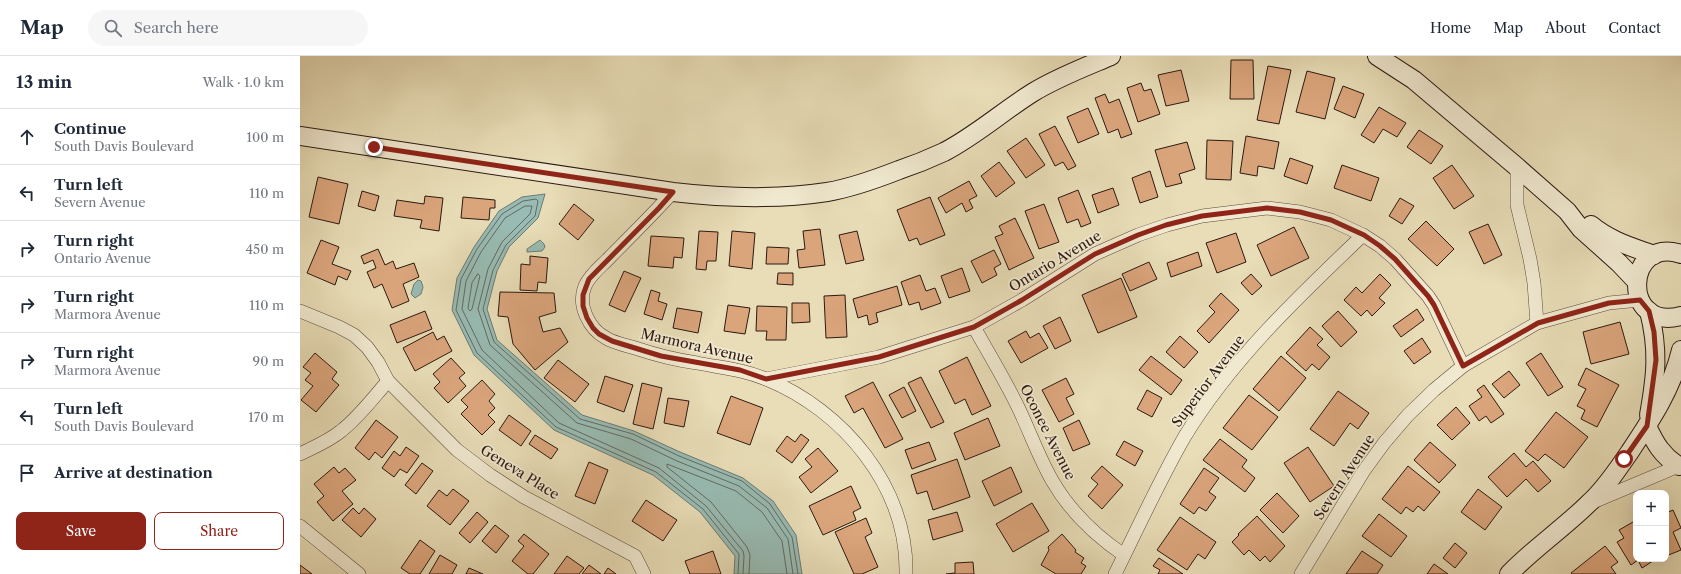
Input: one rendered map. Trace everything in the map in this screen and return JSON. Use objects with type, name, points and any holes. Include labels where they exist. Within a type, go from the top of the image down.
[{"type":"street","points":[[300,136],[673,192],[719,197],[784,197],[828,192],[875,179],[943,152],[962,141],[1033,93],[1066,76],[1111,56]]},
{"type":"street","points":[[1377,56],[1414,80],[1567,211],[1581,229],[1618,263],[1640,294],[1659,316],[1670,318],[1681,316]]},
{"type":"street","points":[[1517,167],[1517,205],[1530,259],[1538,323]]},
{"type":"street","name":"Marmora Avenue","points":[[673,192],[589,279],[583,295],[583,306],[587,318],[593,328],[599,334],[612,341],[661,356],[740,370],[766,379],[796,393],[812,403],[840,427],[865,454],[883,484],[897,516],[904,546],[906,574]]},
{"type":"street","name":"Ontario Avenue","points":[[766,379],[879,357],[974,327],[1022,300],[1095,254],[1138,235],[1181,221],[1244,210],[1267,208],[1283,209],[1331,220],[1364,235],[1395,259],[1428,296],[1434,305],[1463,366]]},
{"type":"street","points":[[1567,211],[1583,218],[1609,238],[1654,255]]},
{"type":"street","name":"Superior Avenue","points":[[1115,574],[1164,474],[1186,436],[1211,398],[1283,312],[1364,235]]},
{"type":"street","points":[[1680,465],[1672,462],[1660,451],[1647,426],[1656,360],[1654,332],[1640,294],[1637,275],[1644,263],[1654,255],[1664,252],[1681,254]]},
{"type":"street","name":"Severn Avenue","points":[[1301,574],[1363,472],[1384,443],[1408,415],[1434,390],[1463,366],[1538,323],[1640,294]]},
{"type":"street","name":"Geneva Place","points":[[300,311],[339,327],[354,336],[367,347],[378,362],[388,382],[457,450],[524,497],[635,556],[644,574]]},
{"type":"street","name":"Oconee Avenue","points":[[974,327],[1012,395],[1053,482],[1068,504],[1086,524],[1105,542],[1124,555]]},
{"type":"street","points":[[1509,574],[1551,534],[1590,503],[1607,482],[1647,426],[1668,391],[1681,350]]},
{"type":"street","points":[[300,454],[319,445],[340,432],[352,422],[388,382]]},
{"type":"street","points":[[1590,503],[1680,465]]},
{"type":"street","points":[[300,526],[359,574]]},
{"type":"water","points":[[545,194],[538,218],[509,247],[497,271],[487,309],[497,340],[582,415],[634,431],[743,478],[773,501],[796,535],[802,574],[734,574],[735,556],[700,512],[653,475],[554,430],[474,355],[452,310],[457,278],[474,247],[499,211],[522,197]]},
{"type":"water","points":[[540,240],[545,247],[542,251],[527,252],[527,249]]},
{"type":"water","points":[[418,280],[421,281],[423,287],[421,294],[415,298],[411,294],[414,284]]},
{"type":"building","points":[[1231,60],[1253,60],[1254,99],[1230,99]]},
{"type":"building","points":[[1268,66],[1291,70],[1279,124],[1257,120]]},
{"type":"building","points":[[1181,70],[1189,101],[1166,106],[1158,75]]},
{"type":"building","points":[[1307,71],[1335,78],[1325,119],[1296,112]]},
{"type":"building","points":[[1141,83],[1144,91],[1151,89],[1160,114],[1138,122],[1127,88]]},
{"type":"building","points":[[1343,86],[1364,94],[1355,118],[1334,109]]},
{"type":"building","points":[[1105,94],[1109,103],[1119,99],[1132,134],[1121,138],[1118,129],[1108,133],[1095,98]]},
{"type":"building","points":[[1379,107],[1406,123],[1397,137],[1383,129],[1374,143],[1361,135]]},
{"type":"building","points":[[1088,108],[1099,134],[1078,143],[1067,117]]},
{"type":"building","points":[[1055,126],[1076,166],[1068,170],[1063,162],[1055,166],[1039,134]]},
{"type":"building","points":[[1419,130],[1443,146],[1431,164],[1407,147]]},
{"type":"building","points":[[1246,136],[1279,142],[1274,169],[1258,166],[1257,176],[1240,173]]},
{"type":"building","points":[[1026,138],[1045,165],[1026,178],[1007,151]]},
{"type":"building","points":[[1207,140],[1233,141],[1231,180],[1206,179]]},
{"type":"building","points":[[1187,142],[1195,169],[1179,174],[1182,183],[1166,187],[1155,150]]},
{"type":"building","points":[[1290,158],[1313,166],[1307,184],[1284,176]]},
{"type":"building","points":[[999,162],[1015,183],[996,197],[981,176]]},
{"type":"building","points":[[1342,165],[1379,178],[1371,201],[1334,188]]},
{"type":"building","points":[[1452,165],[1474,196],[1454,209],[1433,178]]},
{"type":"building","points":[[1150,171],[1158,197],[1140,203],[1132,178]]},
{"type":"building","points":[[318,177],[348,184],[339,224],[309,217]]},
{"type":"building","points":[[969,181],[977,196],[969,200],[973,208],[966,212],[962,203],[946,213],[938,198]]},
{"type":"building","points":[[1113,188],[1119,205],[1098,213],[1092,195]]},
{"type":"building","points":[[1078,190],[1091,223],[1081,227],[1078,219],[1067,223],[1058,198]]},
{"type":"building","points":[[362,191],[379,196],[375,211],[358,206]]},
{"type":"building","points":[[425,196],[443,198],[439,231],[420,228],[422,220],[394,216],[397,200],[424,204]]},
{"type":"building","points":[[463,197],[495,200],[495,208],[490,208],[489,220],[461,218]]},
{"type":"building","points":[[930,197],[945,235],[920,245],[917,238],[909,241],[897,210]]},
{"type":"building","points":[[1400,198],[1414,206],[1402,224],[1389,216]]},
{"type":"building","points":[[574,204],[594,220],[578,240],[559,224]]},
{"type":"building","points":[[1044,204],[1059,242],[1039,249],[1025,211]]},
{"type":"building","points":[[1015,218],[1034,258],[1009,270],[995,237],[1003,234],[999,226]]},
{"type":"building","points":[[1426,221],[1454,249],[1437,266],[1408,239]]},
{"type":"building","points":[[1488,224],[1502,255],[1484,264],[1469,232]]},
{"type":"building","points":[[1294,227],[1309,258],[1271,276],[1257,245]]},
{"type":"building","points":[[820,229],[825,265],[799,268],[797,250],[805,249],[803,231]]},
{"type":"building","points":[[699,231],[718,232],[716,261],[707,261],[706,270],[696,269]]},
{"type":"building","points":[[732,231],[755,233],[752,269],[729,266]]},
{"type":"building","points":[[857,231],[864,260],[846,264],[839,235]]},
{"type":"building","points":[[1236,233],[1246,262],[1217,273],[1206,243]]},
{"type":"building","points":[[651,236],[684,238],[682,258],[674,257],[673,268],[648,266]]},
{"type":"building","points":[[321,240],[339,247],[332,264],[351,271],[347,280],[338,276],[335,285],[307,273]]},
{"type":"building","points":[[767,247],[789,248],[788,264],[766,264]]},
{"type":"building","points":[[378,249],[385,265],[393,261],[396,269],[414,263],[419,277],[403,284],[409,301],[392,308],[382,284],[374,288],[367,272],[376,268],[373,260],[364,264],[361,256]]},
{"type":"building","points":[[994,250],[1001,264],[994,268],[997,275],[982,283],[971,261]]},
{"type":"building","points":[[1198,252],[1202,266],[1171,277],[1167,263]]},
{"type":"building","points":[[530,256],[548,258],[546,283],[538,282],[537,291],[520,290],[521,264],[530,265]]},
{"type":"building","points":[[1149,262],[1157,279],[1130,291],[1122,274]]},
{"type":"building","points":[[962,268],[970,291],[949,298],[941,276]]},
{"type":"building","points":[[624,271],[641,278],[625,312],[609,305]]},
{"type":"building","points":[[778,273],[793,273],[793,285],[777,284]]},
{"type":"building","points":[[1251,274],[1262,286],[1252,295],[1241,283]]},
{"type":"building","points":[[1380,274],[1391,285],[1379,298],[1385,303],[1372,316],[1367,310],[1361,316],[1344,300],[1356,287],[1362,293]]},
{"type":"building","points":[[920,275],[926,291],[935,288],[941,303],[921,310],[919,302],[909,305],[901,282]]},
{"type":"building","points":[[1121,278],[1137,317],[1098,333],[1082,295]]},
{"type":"building","points":[[897,286],[902,305],[876,313],[878,322],[869,325],[867,315],[858,318],[853,299]]},
{"type":"building","points":[[651,290],[660,293],[658,301],[667,304],[662,320],[644,314]]},
{"type":"building","points":[[500,292],[554,293],[556,312],[539,317],[543,332],[560,328],[568,342],[535,370],[513,344],[508,317],[498,316]]},
{"type":"building","points":[[1221,293],[1239,310],[1209,343],[1197,331],[1215,312],[1209,306]]},
{"type":"building","points":[[845,295],[847,337],[826,338],[824,296]]},
{"type":"building","points":[[792,303],[809,303],[810,322],[792,323]]},
{"type":"building","points":[[728,305],[750,308],[745,334],[724,331]]},
{"type":"building","points":[[757,306],[787,307],[786,340],[766,340],[767,331],[756,331]]},
{"type":"building","points":[[677,308],[702,312],[698,333],[673,328]]},
{"type":"building","points":[[1417,309],[1424,320],[1401,337],[1393,326]]},
{"type":"building","points":[[425,311],[432,329],[397,343],[390,325]]},
{"type":"building","points":[[1338,311],[1357,332],[1341,347],[1322,326]]},
{"type":"building","points":[[1060,317],[1071,341],[1055,349],[1043,326]]},
{"type":"building","points":[[1620,322],[1629,354],[1591,364],[1583,332]]},
{"type":"building","points":[[1310,327],[1323,339],[1317,345],[1330,357],[1319,370],[1312,364],[1306,371],[1286,353]]},
{"type":"building","points":[[1026,331],[1030,338],[1039,333],[1048,348],[1021,363],[1008,341]]},
{"type":"building","points":[[433,332],[437,340],[444,336],[452,351],[415,371],[403,348]]},
{"type":"building","points":[[1180,336],[1198,352],[1184,368],[1166,352]]},
{"type":"building","points":[[1422,338],[1431,352],[1414,364],[1404,351]]},
{"type":"building","points":[[315,353],[337,372],[332,379],[339,385],[316,412],[301,400],[313,386],[305,380],[311,373],[303,367]]},
{"type":"building","points":[[1541,353],[1563,387],[1548,396],[1526,363]]},
{"type":"building","points":[[1151,356],[1182,380],[1171,395],[1139,370]]},
{"type":"building","points":[[1281,356],[1306,378],[1279,411],[1253,389]]},
{"type":"building","points":[[967,357],[991,406],[972,415],[965,399],[955,404],[939,371]]},
{"type":"building","points":[[451,358],[465,373],[459,378],[466,386],[448,403],[434,388],[440,382],[433,374]]},
{"type":"building","points":[[558,360],[589,384],[575,402],[544,378]]},
{"type":"building","points":[[1586,368],[1619,385],[1597,427],[1581,419],[1585,410],[1577,406],[1586,389],[1578,385]]},
{"type":"building","points":[[1509,371],[1520,385],[1504,398],[1492,384]]},
{"type":"building","points":[[605,376],[633,385],[624,412],[597,402]]},
{"type":"building","points":[[921,377],[944,422],[931,428],[908,383]]},
{"type":"building","points":[[1066,378],[1074,394],[1066,398],[1074,414],[1059,422],[1042,390]]},
{"type":"building","points":[[482,380],[495,394],[489,401],[495,408],[488,415],[495,422],[482,435],[461,414],[468,407],[461,400]]},
{"type":"building","points":[[873,382],[903,439],[885,448],[863,408],[854,413],[845,396]]},
{"type":"building","points":[[642,383],[662,388],[653,429],[633,424]]},
{"type":"building","points":[[1484,385],[1504,414],[1491,423],[1486,416],[1479,421],[1469,406],[1482,397],[1477,390]]},
{"type":"building","points":[[904,387],[916,411],[902,418],[889,395]]},
{"type":"building","points":[[1147,390],[1162,398],[1152,417],[1137,409]]},
{"type":"building","points":[[1338,391],[1369,413],[1358,429],[1350,423],[1334,446],[1310,429]]},
{"type":"building","points":[[1249,395],[1278,417],[1252,450],[1223,428]]},
{"type":"building","points":[[731,396],[763,408],[750,445],[717,433]]},
{"type":"building","points":[[668,398],[689,401],[684,427],[664,423]]},
{"type":"building","points":[[1456,407],[1470,423],[1452,440],[1437,425]]},
{"type":"building","points":[[1556,412],[1588,437],[1564,468],[1545,454],[1538,461],[1525,451]]},
{"type":"building","points":[[509,415],[531,431],[521,446],[499,430]]},
{"type":"building","points":[[988,418],[1000,446],[965,460],[954,433]]},
{"type":"building","points":[[376,420],[398,437],[382,458],[375,452],[369,460],[355,448]]},
{"type":"building","points":[[1079,420],[1090,444],[1073,451],[1063,428]]},
{"type":"building","points":[[801,434],[809,440],[792,463],[776,451],[787,436],[795,442]]},
{"type":"building","points":[[535,435],[558,449],[551,459],[529,444]]},
{"type":"building","points":[[1220,439],[1247,460],[1242,467],[1255,478],[1245,492],[1203,460]]},
{"type":"building","points":[[1124,441],[1143,451],[1135,466],[1116,455]]},
{"type":"building","points":[[929,442],[936,460],[912,469],[905,450]]},
{"type":"building","points":[[1430,442],[1456,465],[1439,483],[1414,460]]},
{"type":"building","points":[[406,447],[419,456],[407,473],[400,469],[394,477],[382,468],[394,451],[400,456]]},
{"type":"building","points":[[1308,447],[1334,486],[1310,502],[1284,463]]},
{"type":"building","points":[[818,448],[838,471],[811,493],[799,477],[812,467],[805,459]]},
{"type":"building","points":[[1514,453],[1526,467],[1533,461],[1551,481],[1538,492],[1526,479],[1507,497],[1488,477]]},
{"type":"building","points":[[957,459],[970,497],[933,510],[927,491],[917,494],[911,475]]},
{"type":"building","points":[[589,462],[608,470],[595,504],[575,496]]},
{"type":"building","points":[[422,463],[433,471],[416,494],[405,485]]},
{"type":"building","points":[[1102,466],[1123,485],[1102,509],[1088,496],[1098,484],[1091,478]]},
{"type":"building","points":[[1408,466],[1440,492],[1424,511],[1418,506],[1413,512],[1406,507],[1401,514],[1382,499]]},
{"type":"building","points":[[334,467],[339,473],[345,468],[356,480],[342,491],[353,504],[333,521],[317,502],[324,496],[314,484]]},
{"type":"building","points":[[1011,467],[1022,492],[994,506],[982,481]]},
{"type":"building","points":[[1204,468],[1219,478],[1209,492],[1216,497],[1206,511],[1199,507],[1194,514],[1180,504]]},
{"type":"building","points":[[851,486],[861,508],[853,512],[856,520],[823,535],[809,506]]},
{"type":"building","points":[[453,489],[469,501],[450,525],[427,506],[439,490],[447,496]]},
{"type":"building","points":[[1478,489],[1502,507],[1485,530],[1461,512]]},
{"type":"building","points":[[1277,493],[1299,516],[1283,533],[1260,510]]},
{"type":"building","points":[[646,500],[677,520],[663,541],[632,521]]},
{"type":"building","points":[[1032,503],[1049,531],[1013,552],[996,524]]},
{"type":"building","points":[[353,508],[359,514],[364,508],[376,519],[361,537],[342,520]]},
{"type":"building","points":[[1673,510],[1681,528],[1673,532],[1681,550],[1669,555],[1669,526],[1669,512]]},
{"type":"building","points":[[477,512],[488,522],[470,543],[459,533]]},
{"type":"building","points":[[957,512],[963,531],[933,540],[928,520]]},
{"type":"building","points":[[1379,514],[1407,536],[1391,557],[1362,536]]},
{"type":"building","points":[[1257,516],[1285,546],[1270,562],[1265,556],[1260,561],[1249,550],[1244,555],[1232,542],[1239,535],[1238,534]]},
{"type":"building","points":[[1180,517],[1216,542],[1205,559],[1198,554],[1187,570],[1157,550]]},
{"type":"building","points":[[866,518],[872,533],[865,537],[878,567],[862,574],[854,574],[835,532]]},
{"type":"building","points":[[1633,522],[1633,562],[1635,562],[1631,565],[1617,542],[1624,538],[1619,530]]},
{"type":"building","points":[[495,525],[509,536],[496,553],[482,541]]},
{"type":"building","points":[[524,534],[549,554],[533,574],[528,574],[512,561],[524,546],[518,541]]},
{"type":"building","points":[[1062,534],[1076,550],[1075,552],[1084,558],[1081,563],[1086,566],[1081,574],[1056,574],[1041,565],[1049,550],[1048,547]]},
{"type":"building","points":[[420,540],[435,551],[420,574],[410,574],[401,568]]},
{"type":"building","points":[[1455,543],[1467,553],[1455,568],[1443,558]]},
{"type":"building","points":[[1605,546],[1618,562],[1611,567],[1616,574],[1571,573]]},
{"type":"building","points":[[713,551],[721,574],[690,574],[685,561]]},
{"type":"building","points":[[1362,551],[1383,565],[1377,574],[1346,574]]},
{"type":"building","points":[[440,555],[457,565],[452,574],[429,574]]},
{"type":"building","points":[[567,556],[584,568],[579,574],[554,574]]},
{"type":"building","points":[[1159,558],[1183,574],[1158,574],[1160,570],[1153,566]]},
{"type":"building","points":[[973,562],[974,574],[946,574],[955,573],[955,563]]},
{"type":"building","points":[[1639,562],[1651,562],[1642,568]]},
{"type":"building","points":[[1434,564],[1448,574],[1427,574]]},
{"type":"building","points":[[300,565],[312,574],[300,574]]},
{"type":"building","points":[[589,565],[601,574],[582,574]]},
{"type":"building","points":[[469,568],[483,574],[466,574]]},
{"type":"building","points":[[608,568],[616,574],[604,574]]},
{"type":"route","points":[[374,147],[673,192],[589,279],[585,286],[583,295],[583,306],[587,318],[593,328],[606,339],[661,356],[699,364],[715,365],[740,370],[766,379],[879,357],[974,327],[1022,300],[1110,246],[1166,225],[1202,216],[1244,210],[1267,208],[1300,212],[1347,226],[1380,246],[1395,259],[1421,286],[1434,305],[1463,366],[1538,323],[1609,303],[1625,300],[1640,300],[1649,311],[1654,332],[1656,360],[1647,426],[1624,459]]}]
